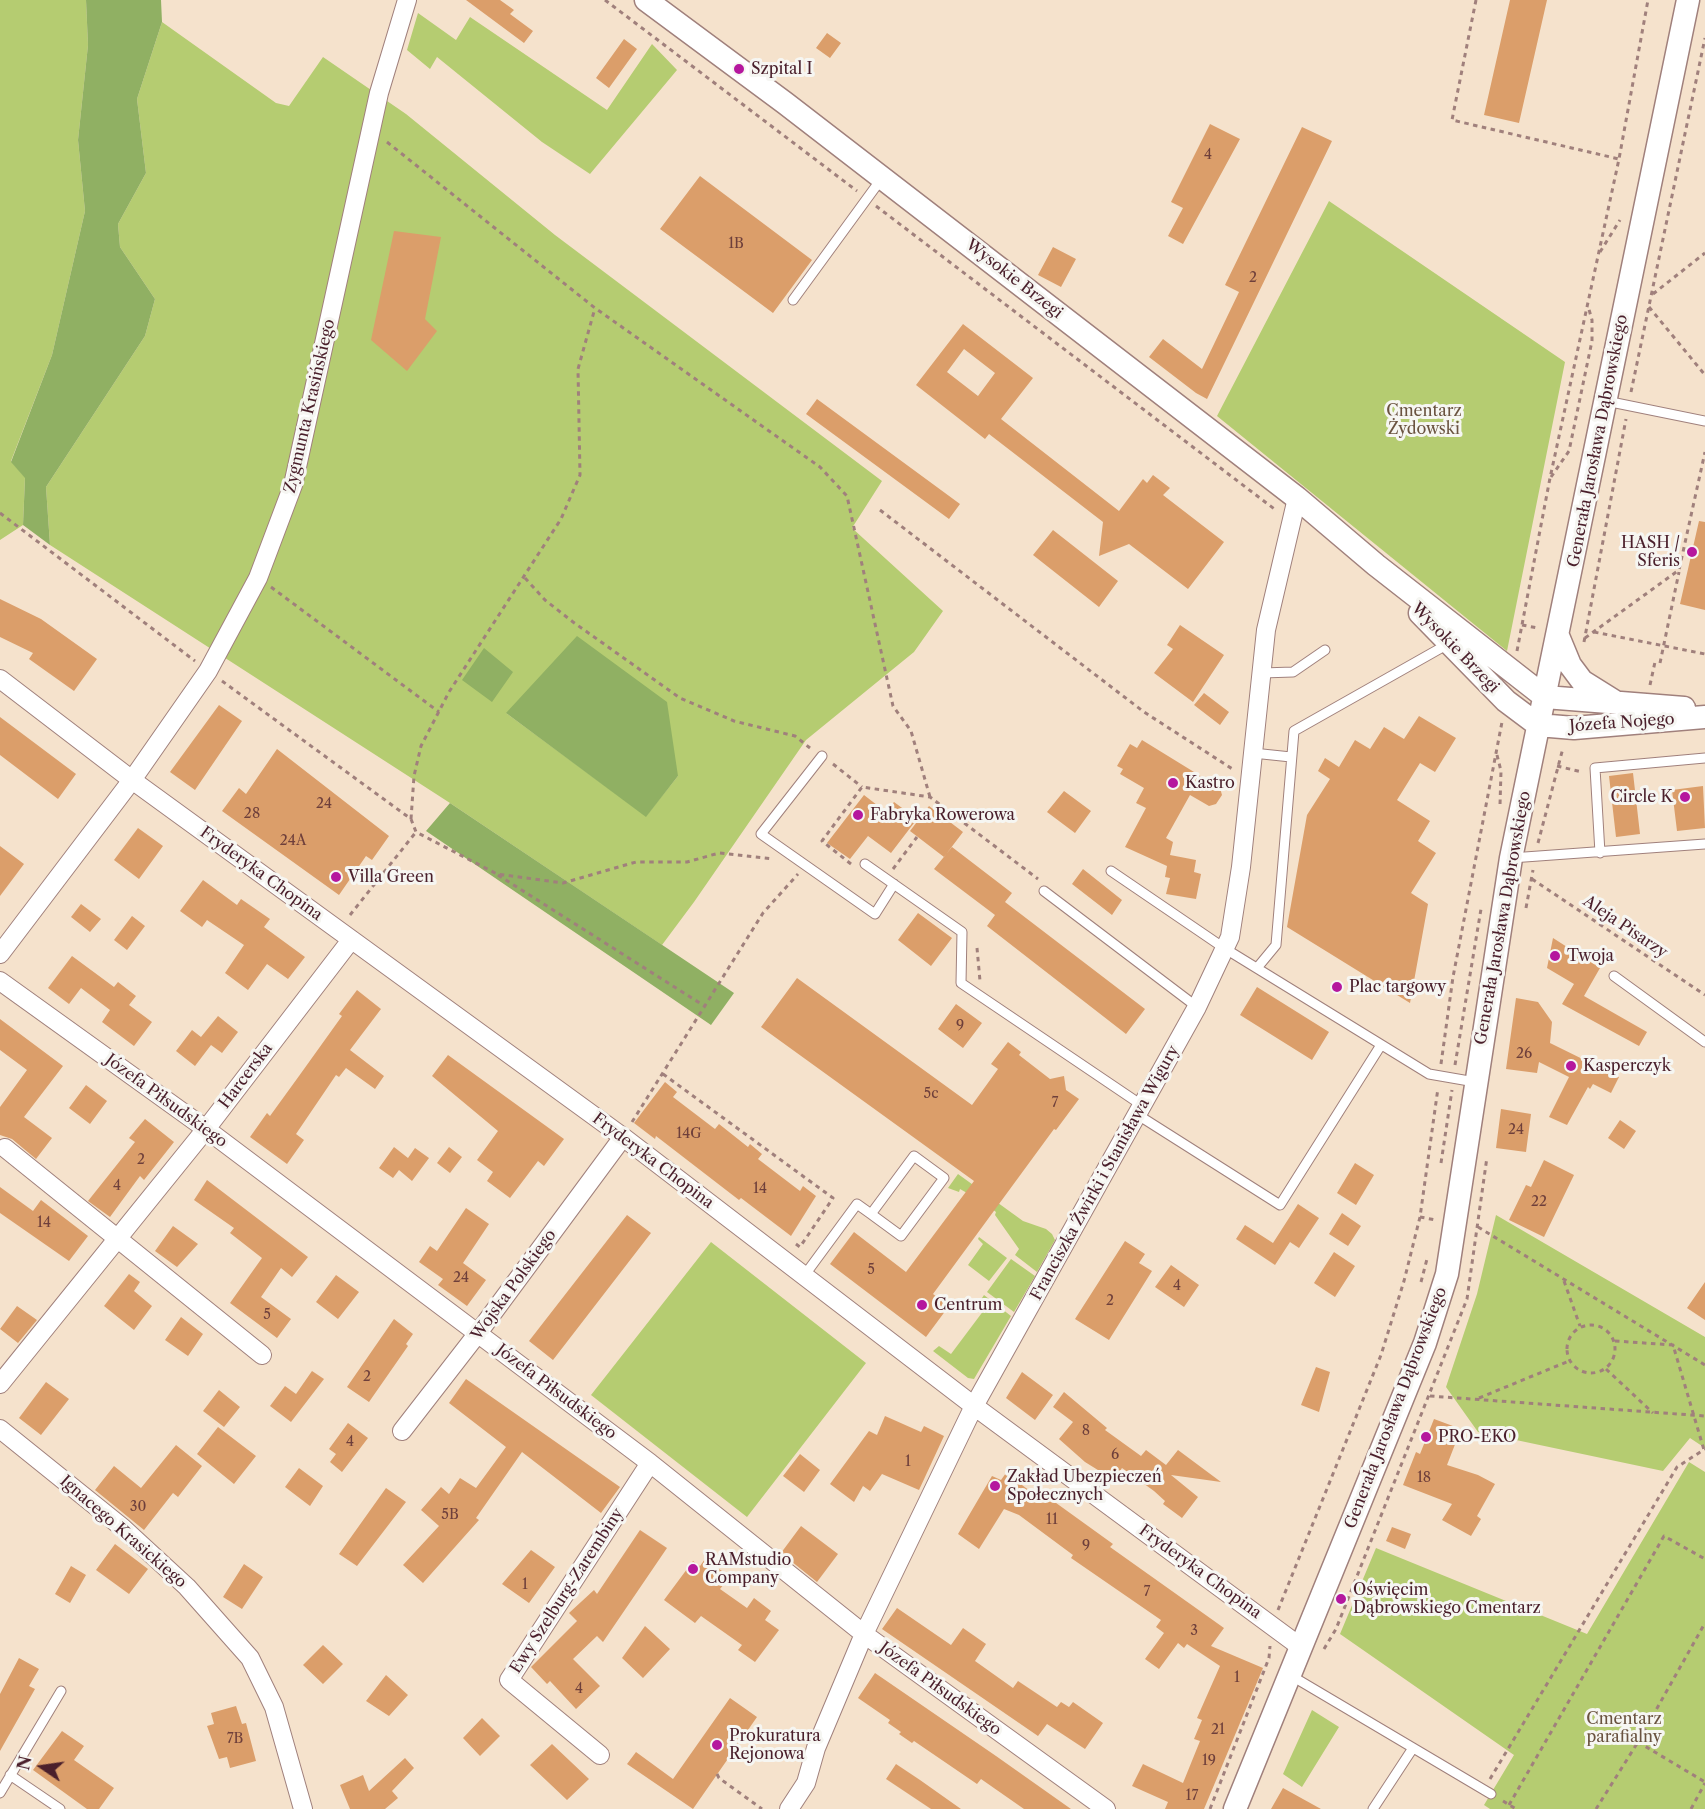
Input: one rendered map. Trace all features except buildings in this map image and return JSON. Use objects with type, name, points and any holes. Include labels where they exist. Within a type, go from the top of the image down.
[{"type":"street","name":"Zygmunta Krasińskiego","points":[[0,954],[132,780],[208,671],[258,578],[293,484],[369,135],[388,57],[407,0]]},
{"type":"street","name":"Wysokie Brzegi","points":[[646,0],[882,178],[1297,498],[1376,565],[1545,697]]},
{"type":"street","name":"Generała Jarosława Dąbrowskiego","points":[[1235,1809],[1425,1343],[1447,1274],[1456,1224],[1464,1081],[1688,0]]},
{"type":"street","name":"Franciszka Żwirki i Stanisława Wigury","points":[[789,1809],[806,1783],[816,1748],[864,1634],[974,1406],[1141,1110],[1197,1007],[1230,937],[1241,867],[1266,630],[1297,498]]},
{"type":"street","name":"Wysokie Brzegi","points":[[1376,565],[1448,644],[1506,702],[1538,725]]},
{"type":"street","points":[[1558,635],[1570,665],[1582,681],[1616,703]]},
{"type":"street","name":"Fryderyka Chopina","points":[[0,679],[132,780],[623,1137],[974,1406],[1302,1647]]},
{"type":"street","name":"Józefa Nojego","points":[[1545,697],[1705,709]]},
{"type":"street","name":"Józefa Nojego","points":[[1538,725],[1574,728],[1705,717]]},
{"type":"street","name":"Harcerska","points":[[0,1384],[206,1129],[344,935]]},
{"type":"street","name":"Józefa Piłsudskiego","points":[[0,981],[206,1129],[650,1463],[864,1634],[1106,1809]]},
{"type":"street","name":"Wojska Polskiego","points":[[402,1431],[478,1333],[623,1137]]},
{"type":"street","points":[[5,1148],[262,1355]]},
{"type":"street","name":"Ignacego Krasickiego","points":[[0,1429],[187,1587],[250,1658],[274,1707],[303,1809]]},
{"type":"street","name":"Ewy Szelburg-Zarembiny","points":[[600,1755],[508,1680],[650,1463]]},
{"type":"lane","points":[[793,300],[882,178]]},
{"type":"lane","points":[[1606,401],[1705,421]]},
{"type":"lane","points":[[1257,968],[1276,945],[1294,731],[1448,644]]},
{"type":"lane","points":[[1262,673],[1293,672],[1325,650]]},
{"type":"lane","points":[[1253,753],[1292,757]]},
{"type":"lane","points":[[822,756],[762,834],[875,914],[894,884]]},
{"type":"lane","points":[[1600,853],[1595,768],[1705,758]]},
{"type":"lane","points":[[1511,858],[1705,844]]},
{"type":"lane","points":[[865,864],[962,932],[962,982],[1141,1110],[1280,1204],[1381,1045]]},
{"type":"lane","points":[[1111,871],[1224,948],[1429,1074],[1464,1081]]},
{"type":"lane","points":[[1044,891],[1197,1007]]},
{"type":"lane","points":[[1614,976],[1705,1042]]},
{"type":"lane","points":[[804,1276],[857,1204],[901,1236],[944,1178],[914,1156],[871,1214]]},
{"type":"lane","points":[[1290,1676],[1487,1792]]},
{"type":"lane","points":[[0,1793],[61,1691]]},
{"type":"lane","points":[[1373,1809],[1413,1748]]},
{"type":"lane","points":[[10,1775],[60,1809]]},
{"type":"path","points":[[605,0],[1291,522]]},
{"type":"path","points":[[1476,0],[1452,120],[1619,159]]},
{"type":"path","points":[[1513,672],[1550,478],[1619,159],[1648,0]]},
{"type":"path","points":[[1584,639],[1628,406],[1705,38]]},
{"type":"path","points":[[369,135],[383,139],[595,308],[820,467],[848,496],[893,706],[911,731],[930,797]]},
{"type":"path","points":[[1652,295],[1705,253]]},
{"type":"path","points":[[1550,478],[1569,452],[1592,341],[1592,320],[1588,304]]},
{"type":"path","points":[[1649,307],[1705,375]]},
{"type":"path","points":[[595,308],[578,369],[580,476],[561,519],[525,578],[448,692],[421,746],[414,776],[411,819],[416,832],[497,874],[706,1007]]},
{"type":"path","points":[[1648,689],[1663,646],[1705,452]]},
{"type":"path","points":[[880,510],[1144,712],[1250,781]]},
{"type":"path","points":[[0,513],[208,671],[411,819]]},
{"type":"path","points":[[1522,625],[1558,635],[1584,639],[1679,570]]},
{"type":"path","points":[[258,578],[439,712]]},
{"type":"path","points":[[525,578],[545,600],[566,617],[680,698],[734,721],[795,736],[862,787],[930,797],[1038,879],[1044,891]]},
{"type":"path","points":[[1594,632],[1705,654]]},
{"type":"path","points":[[1210,1809],[1269,1658],[1272,1625],[1381,1355],[1420,1217],[1453,977],[1506,702]]},
{"type":"path","points":[[1496,753],[1501,771],[1500,807]]},
{"type":"path","points":[[1557,766],[1596,776]]},
{"type":"path","points":[[857,856],[851,864],[822,841],[862,787]]},
{"type":"path","points":[[936,811],[941,805]]},
{"type":"path","points":[[344,935],[416,832]]},
{"type":"path","points":[[884,866],[892,871],[917,837]]},
{"type":"path","points":[[497,874],[563,883],[636,862],[687,862],[720,853],[806,865]]},
{"type":"path","points":[[623,1137],[763,913],[806,865]]},
{"type":"path","name":"Aleja Pisarzy","points":[[1532,879],[1705,995]]},
{"type":"path","points":[[1440,1173],[1464,1081],[1464,999],[1483,898]]},
{"type":"path","points":[[976,943],[980,982]]},
{"type":"path","points":[[663,1074],[833,1197],[800,1247]]},
{"type":"path","points":[[1432,1229],[1435,1208]]},
{"type":"path","points":[[1420,1217],[1478,1227],[1705,1365]]},
{"type":"path","points":[[1420,1287],[1427,1257]]},
{"type":"path","points":[[1563,1280],[1580,1326]]},
{"type":"path","points":[[1594,1324],[1608,1330],[1615,1341],[1615,1358],[1606,1369],[1591,1374],[1577,1370],[1569,1361],[1567,1342],[1580,1326],[1594,1324]]},
{"type":"path","points":[[1615,1341],[1673,1345]]},
{"type":"path","points":[[1487,1792],[1677,1467],[1704,1450],[1673,1345]]},
{"type":"path","points":[[1478,1399],[1569,1361]]},
{"type":"path","points":[[1606,1369],[1654,1414]]},
{"type":"path","points":[[1430,1396],[1705,1416]]},
{"type":"path","points":[[1509,1805],[1664,1536],[1705,1559]]},
{"type":"path","points":[[1596,1809],[1638,1742],[1705,1623]]},
{"type":"path","points":[[1638,1742],[1705,1782],[1691,1809]]},
{"type":"path","points":[[717,1774],[719,1779],[762,1809]]},
{"type":"green space","points":[[0,0],[86,0],[88,45],[78,140],[85,211],[52,355],[11,461],[25,477],[23,525],[0,540]]},
{"type":"green space","points":[[86,0],[161,0],[162,22],[137,99],[146,173],[118,224],[120,247],[155,299],[145,336],[46,487],[50,545],[23,525],[25,478],[11,462],[52,355],[85,211],[78,140],[88,45]]},
{"type":"green space","points":[[418,13],[456,40],[470,17],[607,110],[652,44],[677,70],[590,174],[542,142],[437,57],[430,69],[407,50]]},
{"type":"green space","points":[[162,22],[276,103],[289,106],[323,57],[406,114],[555,235],[882,481],[852,528],[943,611],[914,652],[806,740],[662,945],[450,803],[50,545],[46,487],[145,336],[155,299],[120,247],[118,224],[146,173],[137,99]],"holes":[[[506,713],[678,776],[646,816]]]},
{"type":"green space","name":"Cmentarz Żydowski","points":[[1329,201],[1565,362],[1507,651],[1217,416]]},
{"type":"green space","points":[[577,636],[667,702],[678,776],[646,817],[506,713]]},
{"type":"green space","points":[[484,648],[513,672],[492,702],[462,680]]},
{"type":"green space","points":[[450,803],[734,993],[711,1025],[426,831]]},
{"type":"green space","points":[[958,1174],[1023,1221],[1046,1229],[1052,1234],[1055,1240],[1037,1272],[1015,1255],[1019,1249],[995,1215],[996,1212],[968,1191],[967,1193],[960,1189],[959,1192],[948,1188]]},
{"type":"green space","points":[[1496,1215],[1705,1337],[1705,1448],[1690,1438],[1663,1471],[1478,1432],[1446,1387],[1477,1294]]},
{"type":"green space","points":[[979,1237],[1007,1258],[989,1281],[968,1265],[983,1244],[978,1239]]},
{"type":"green space","points":[[711,1242],[866,1363],[747,1517],[591,1395]]},
{"type":"green space","points":[[1011,1259],[1035,1276],[1014,1312],[987,1292]]},
{"type":"green space","points":[[984,1295],[1011,1316],[974,1379],[968,1378],[933,1351],[939,1346],[951,1354],[987,1306],[980,1301]]},
{"type":"green space","name":"Cmentarz parafialny","points":[[1689,1462],[1705,1472],[1705,1809],[1490,1809],[1484,1805],[1514,1755],[1340,1634],[1376,1548],[1587,1634]]},
{"type":"green space","points":[[1312,1710],[1339,1727],[1302,1787],[1283,1774]]},
{"type":"place","name":"Szpital I","points":[[739,69]]},
{"type":"place","name":"HASH / Sferis","points":[[1692,552]]},
{"type":"place","name":"Kastro","points":[[1173,783]]},
{"type":"place","name":"Circle K","points":[[1685,797]]},
{"type":"place","name":"Fabryka Rowerowa","points":[[858,815]]},
{"type":"place","name":"Villa Green","points":[[336,877]]},
{"type":"place","name":"Twoja","points":[[1555,956]]},
{"type":"place","name":"Plac targowy","points":[[1337,987]]},
{"type":"place","name":"Kasperczyk","points":[[1571,1066]]},
{"type":"place","name":"Centrum","points":[[922,1305]]},
{"type":"place","name":"PRO-EKO","points":[[1426,1437]]},
{"type":"place","name":"Zakład Ubezpieczeń Społecznych","points":[[995,1486]]},
{"type":"place","name":"RAMstudio Company","points":[[693,1569]]},
{"type":"place","name":"Oświęcim Dąbrowskiego Cmentarz","points":[[1341,1599]]},
{"type":"place","name":"Prokuratura Rejonowa","points":[[717,1745]]}]
